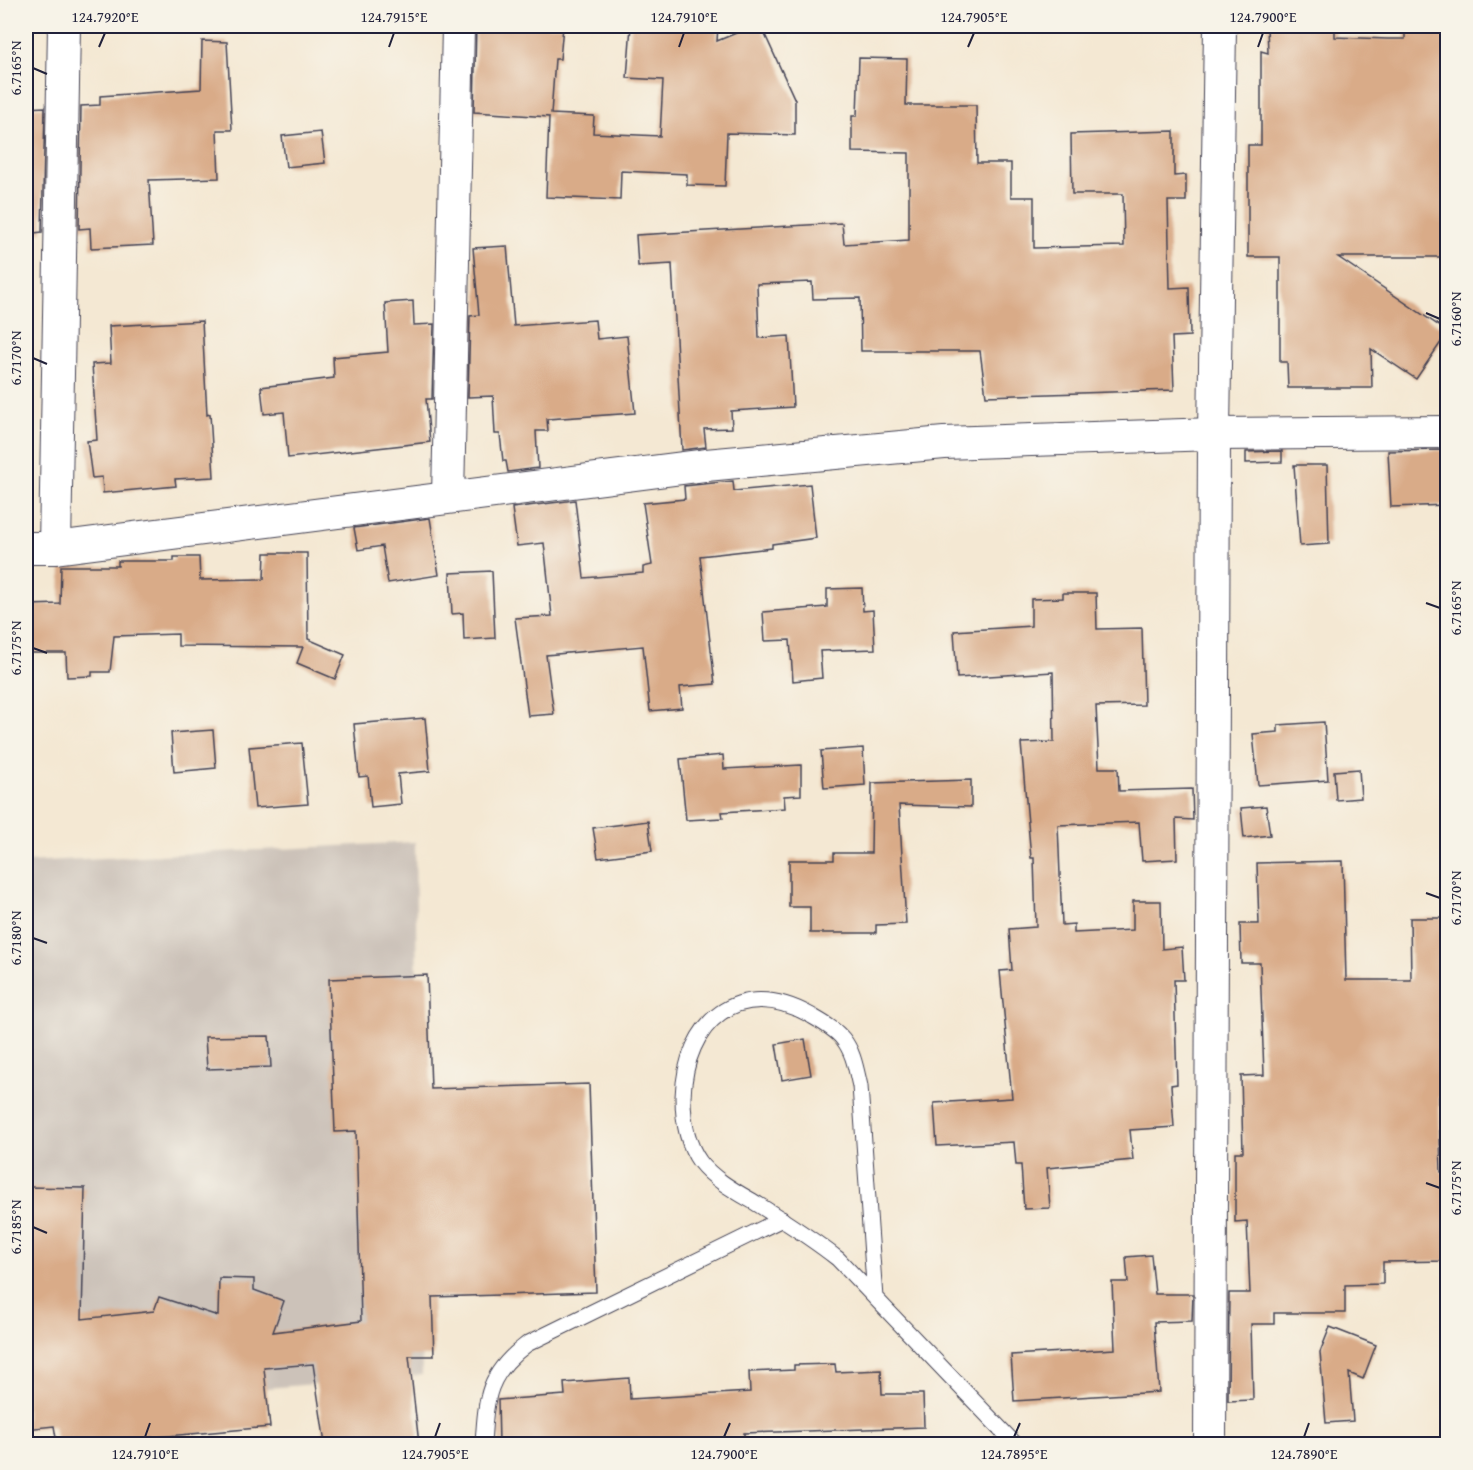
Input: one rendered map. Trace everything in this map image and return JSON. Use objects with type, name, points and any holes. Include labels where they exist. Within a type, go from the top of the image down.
[{"type":"street","points":[[64,26],[40,548],[706,465],[944,443],[1214,434],[1448,432]]},
{"type":"street","points":[[448,497],[458,26]]},
{"type":"street","points":[[1210,1444],[1214,434],[1220,26]]},
{"type":"lane","points":[[875,1298],[860,1086],[853,1058],[843,1039],[828,1025],[800,1009],[762,1000],[742,1002],[723,1009],[704,1028],[693,1046],[684,1073],[683,1105],[688,1138],[699,1161],[714,1177],[782,1219],[838,1259],[875,1298],[1015,1444]]},
{"type":"lane","points":[[483,1444],[490,1391],[497,1372],[510,1357],[527,1344],[782,1219]]},
{"type":"shaded area","points":[[415,842],[422,1375],[26,1408],[26,862]]},
{"type":"building","points":[[476,26],[563,26],[560,59],[555,59],[551,114],[594,116],[593,133],[660,136],[663,80],[627,78],[631,26],[718,26],[717,41],[753,26],[761,26],[795,100],[795,135],[727,133],[725,186],[687,185],[687,174],[621,171],[620,200],[546,197],[549,117],[474,112]]},
{"type":"building","points":[[1267,26],[1335,26],[1335,37],[1405,39],[1405,26],[1448,26],[1448,257],[1338,257],[1448,332],[1416,379],[1371,349],[1372,388],[1288,388],[1287,362],[1280,362],[1280,257],[1248,257],[1248,145],[1261,145],[1261,51],[1268,53]]},
{"type":"building","points":[[202,41],[227,42],[232,130],[217,130],[219,178],[149,180],[153,245],[91,248],[90,228],[79,229],[81,106],[100,105],[100,96],[201,89]]},
{"type":"building","points":[[859,58],[907,59],[906,105],[976,105],[977,163],[1011,163],[1011,197],[1034,197],[1034,248],[1124,246],[1123,194],[1072,194],[1071,134],[1174,131],[1174,176],[1186,175],[1186,201],[1168,201],[1170,288],[1189,287],[1190,336],[1172,337],[1174,390],[986,396],[980,351],[861,351],[860,298],[813,299],[812,282],[757,284],[759,338],[789,336],[793,407],[731,411],[732,428],[704,429],[706,447],[682,450],[672,264],[638,266],[636,235],[842,223],[844,244],[909,240],[909,153],[852,152],[852,116],[857,116]]},
{"type":"building","points":[[45,107],[42,232],[26,234],[26,108]]},
{"type":"building","points":[[321,132],[325,163],[286,167],[282,136]]},
{"type":"building","points":[[507,246],[514,326],[595,320],[597,339],[627,336],[635,413],[547,419],[548,431],[536,431],[538,468],[508,472],[506,461],[503,461],[500,434],[495,434],[493,396],[468,397],[470,316],[479,315],[473,248]]},
{"type":"building","points":[[413,301],[414,325],[434,324],[432,399],[426,399],[430,442],[288,458],[284,412],[264,414],[261,387],[334,378],[333,357],[388,352],[385,303]]},
{"type":"building","points":[[202,321],[207,415],[210,414],[214,477],[175,479],[176,486],[103,493],[102,477],[92,478],[87,441],[97,440],[92,364],[111,363],[109,326]]},
{"type":"building","points":[[1448,450],[1448,505],[1391,507],[1388,451]]},
{"type":"building","points":[[1282,451],[1282,462],[1246,463],[1246,452]]},
{"type":"building","points":[[1294,465],[1327,465],[1329,544],[1300,546]]},
{"type":"building","points":[[733,481],[734,491],[810,484],[816,538],[772,544],[772,548],[700,556],[715,684],[680,687],[682,708],[650,711],[643,646],[546,655],[554,714],[528,716],[515,618],[552,616],[544,543],[517,546],[512,508],[575,500],[584,578],[643,573],[643,567],[652,565],[643,503],[685,499],[684,486]]},
{"type":"building","points":[[430,518],[439,575],[388,583],[382,546],[358,550],[354,528]]},
{"type":"building","points":[[265,553],[307,553],[308,639],[345,655],[335,679],[297,663],[303,647],[178,646],[178,634],[114,636],[110,672],[92,672],[92,676],[67,677],[66,653],[29,653],[29,605],[60,604],[61,566],[118,566],[118,561],[174,561],[174,557],[199,557],[200,580],[264,579]]},
{"type":"building","points":[[492,571],[495,638],[464,640],[463,613],[452,614],[450,573]]},
{"type":"building","points":[[862,588],[863,611],[873,610],[875,649],[820,651],[822,678],[793,681],[790,640],[765,641],[763,612],[827,607],[827,589]]},
{"type":"building","points":[[1063,593],[1096,593],[1097,629],[1142,628],[1144,705],[1096,706],[1099,768],[1118,768],[1119,791],[1192,789],[1193,820],[1176,819],[1177,859],[1142,861],[1139,822],[1058,825],[1062,925],[1074,924],[1074,933],[1133,930],[1133,901],[1161,901],[1162,949],[1182,947],[1184,980],[1174,980],[1177,1084],[1171,1085],[1174,1127],[1130,1130],[1133,1160],[1047,1168],[1050,1208],[1024,1209],[1021,1165],[1016,1165],[1014,1142],[937,1146],[934,1103],[1012,1098],[1000,971],[1012,970],[1009,929],[1036,927],[1034,858],[1031,858],[1021,743],[1054,742],[1053,672],[957,678],[954,631],[1031,626],[1031,599],[1063,598]]},
{"type":"building","points":[[425,718],[430,771],[398,774],[401,804],[371,807],[368,776],[359,777],[354,724]]},
{"type":"building","points":[[1324,722],[1328,780],[1258,785],[1253,734],[1278,732],[1278,725]]},
{"type":"building","points":[[213,730],[216,768],[174,772],[171,733]]},
{"type":"building","points":[[302,743],[308,804],[255,808],[249,747]]},
{"type":"building","points":[[863,748],[865,785],[824,788],[821,751]]},
{"type":"building","points":[[723,755],[724,769],[801,765],[801,795],[784,796],[785,808],[722,812],[723,818],[686,820],[680,759]]},
{"type":"building","points":[[1359,769],[1361,798],[1336,800],[1334,771]]},
{"type":"building","points":[[971,780],[971,807],[899,805],[906,924],[876,925],[876,933],[810,933],[810,907],[789,907],[789,860],[834,860],[834,853],[871,853],[872,783]]},
{"type":"building","points":[[1266,806],[1270,835],[1244,838],[1241,808]]},
{"type":"building","points":[[648,821],[652,851],[598,858],[593,828]]},
{"type":"building","points":[[1343,861],[1346,980],[1411,980],[1410,918],[1448,918],[1448,1097],[1439,1097],[1441,1172],[1448,1171],[1448,1261],[1383,1262],[1383,1284],[1345,1285],[1345,1313],[1274,1313],[1274,1324],[1251,1324],[1253,1400],[1228,1401],[1229,1293],[1250,1293],[1247,1221],[1235,1222],[1235,1152],[1243,1152],[1241,1076],[1264,1075],[1260,963],[1241,963],[1240,924],[1259,924],[1257,863]]},
{"type":"building","points":[[427,975],[431,1089],[589,1084],[596,1292],[432,1297],[434,1356],[409,1356],[419,1444],[325,1444],[313,1364],[264,1368],[270,1427],[146,1438],[146,1444],[57,1444],[54,1426],[26,1429],[26,1187],[85,1188],[82,1319],[154,1311],[159,1297],[218,1316],[219,1278],[254,1279],[254,1290],[284,1301],[273,1332],[361,1321],[356,1131],[335,1132],[329,979]]},
{"type":"building","points":[[269,1036],[271,1067],[207,1069],[205,1037]]},
{"type":"building","points":[[805,1039],[811,1075],[782,1080],[776,1044]]},
{"type":"building","points":[[1151,1255],[1155,1294],[1193,1294],[1192,1321],[1154,1322],[1159,1392],[1014,1401],[1011,1355],[1115,1349],[1112,1282],[1128,1282],[1126,1257]]},
{"type":"building","points":[[1330,1327],[1376,1345],[1363,1379],[1349,1373],[1353,1421],[1326,1423],[1320,1352]]},
{"type":"building","points":[[835,1364],[836,1372],[881,1370],[882,1394],[923,1394],[924,1427],[744,1433],[744,1438],[623,1444],[499,1444],[498,1400],[565,1395],[564,1383],[629,1378],[630,1399],[750,1392],[749,1372],[794,1370],[794,1365]]}]
